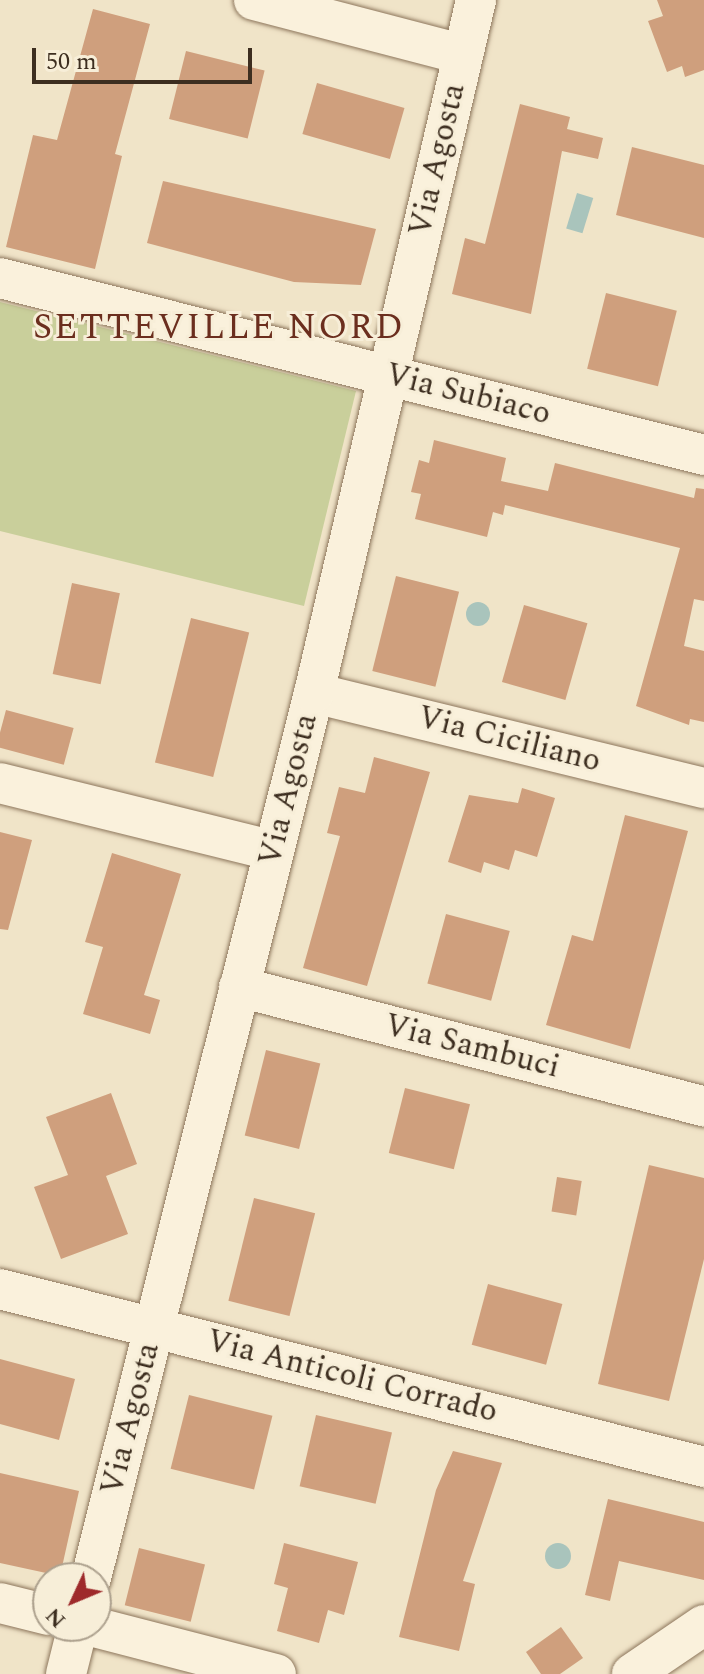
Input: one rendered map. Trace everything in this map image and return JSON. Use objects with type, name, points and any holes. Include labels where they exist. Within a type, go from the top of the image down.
[{"type":"street","points":[[254,0],[462,54]]},
{"type":"street","name":"Via Agosta","points":[[95,1562],[314,693],[476,0]]},
{"type":"street","name":"Via Subiaco","points":[[0,278],[704,455]]},
{"type":"street","name":"Via Ciciliano","points":[[314,693],[704,788]]},
{"type":"street","points":[[0,783],[274,851]]},
{"type":"street","name":"Via Sambuci","points":[[239,987],[704,1106]]},
{"type":"street","name":"Via Anticoli Corrado","points":[[0,1289],[704,1467]]},
{"type":"street","points":[[0,1603],[32,1611]]},
{"type":"street","points":[[632,1674],[704,1625]]},
{"type":"street","points":[[112,1632],[276,1674]]},
{"type":"street","points":[[66,1674],[74,1642]]},
{"type":"green space","points":[[0,302],[356,391],[304,606],[0,531]]},
{"type":"water","points":[[577,193],[593,198],[582,233],[566,228]]},
{"type":"water","points":[[478,602],[487,605],[490,614],[487,623],[478,626],[469,623],[466,614],[469,605]]},
{"type":"water","points":[[558,1543],[567,1547],[571,1556],[567,1565],[558,1569],[549,1565],[545,1556],[549,1547]]},
{"type":"building","points":[[657,0],[704,0],[704,70],[685,77],[682,66],[667,72],[648,21],[663,16]]},
{"type":"building","points":[[93,9],[150,24],[115,154],[122,156],[95,269],[6,247],[33,135],[57,140]]},
{"type":"building","points":[[186,51],[265,71],[248,139],[169,119]]},
{"type":"building","points":[[317,83],[404,108],[390,159],[302,134]]},
{"type":"building","points":[[520,104],[570,117],[567,129],[603,138],[598,159],[562,151],[531,314],[452,294],[465,238],[485,244]]},
{"type":"building","points":[[632,147],[704,165],[704,238],[616,215]]},
{"type":"building","points":[[163,181],[376,229],[361,285],[294,282],[147,243]]},
{"type":"building","points":[[606,293],[677,311],[658,386],[587,369]]},
{"type":"building","points":[[434,440],[506,458],[501,481],[548,491],[555,463],[694,498],[696,488],[704,489],[704,601],[694,599],[684,646],[704,651],[704,722],[690,719],[689,725],[636,706],[680,548],[505,505],[503,515],[493,512],[487,537],[415,519],[421,494],[411,492],[419,460],[429,463]]},
{"type":"building","points":[[396,576],[459,592],[435,687],[372,671]]},
{"type":"building","points":[[72,583],[120,593],[101,684],[53,674]]},
{"type":"building","points":[[524,605],[587,623],[565,700],[502,682]]},
{"type":"building","points":[[191,618],[249,633],[213,777],[155,763]]},
{"type":"building","points":[[6,710],[74,728],[64,765],[0,748],[0,732]]},
{"type":"building","points":[[374,757],[430,772],[367,986],[303,968],[340,836],[327,833],[339,787],[365,793]]},
{"type":"building","points":[[522,788],[555,798],[537,857],[515,850],[509,870],[484,862],[481,873],[448,862],[469,795],[518,803]]},
{"type":"building","points":[[625,815],[688,831],[630,1049],[546,1025],[572,935],[593,941]]},
{"type":"building","points":[[0,832],[32,840],[8,930],[0,929]]},
{"type":"building","points":[[112,853],[181,874],[144,995],[160,1000],[150,1034],[83,1014],[103,947],[85,942]]},
{"type":"building","points":[[446,914],[510,931],[491,1001],[427,984]]},
{"type":"building","points":[[266,1050],[320,1064],[299,1149],[245,1135]]},
{"type":"building","points":[[405,1088],[470,1104],[454,1169],[389,1153]]},
{"type":"building","points":[[111,1093],[137,1164],[106,1176],[128,1234],[61,1259],[34,1187],[68,1175],[46,1117]]},
{"type":"building","points":[[649,1165],[704,1178],[704,1259],[669,1401],[598,1384]]},
{"type":"building","points":[[557,1177],[582,1181],[576,1215],[552,1212]]},
{"type":"building","points":[[254,1198],[315,1213],[289,1316],[228,1301]]},
{"type":"building","points":[[488,1284],[562,1304],[546,1365],[472,1345]]},
{"type":"building","points":[[0,1359],[75,1379],[59,1440],[0,1424]]},
{"type":"building","points":[[189,1395],[272,1416],[254,1490],[171,1469]]},
{"type":"building","points":[[316,1415],[392,1433],[376,1504],[300,1486]]},
{"type":"building","points":[[453,1451],[502,1463],[463,1581],[475,1584],[459,1651],[399,1637],[436,1490]]},
{"type":"building","points":[[0,1473],[79,1491],[63,1562],[32,1562],[32,1570],[0,1563]]},
{"type":"building","points":[[608,1499],[704,1522],[704,1580],[619,1561],[610,1601],[585,1595]]},
{"type":"building","points":[[284,1543],[358,1562],[344,1615],[328,1610],[319,1643],[277,1631],[288,1588],[274,1584]]},
{"type":"building","points":[[139,1548],[205,1564],[191,1622],[125,1605]]},
{"type":"building","points":[[561,1627],[583,1658],[560,1674],[541,1674],[526,1652]]},
{"type":"district","name":"SETTEVILLE NORD","points":[[219,328]]}]
